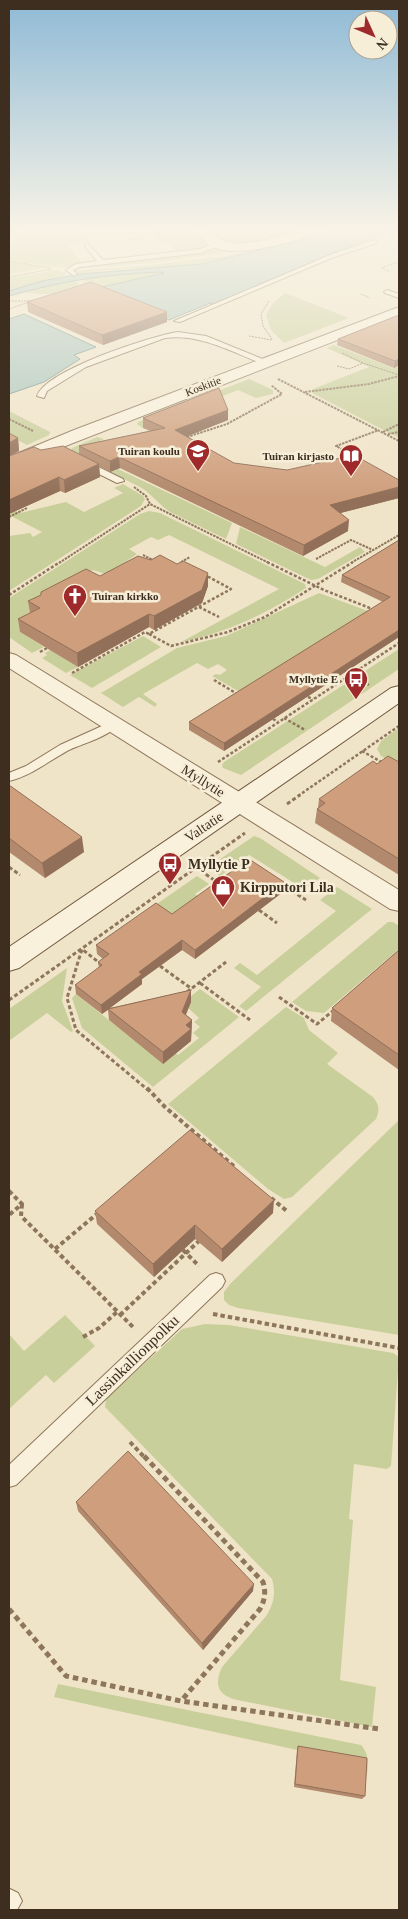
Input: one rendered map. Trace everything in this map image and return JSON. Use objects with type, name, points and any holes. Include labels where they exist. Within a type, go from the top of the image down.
[{"type":"street","name":"Koskitie","points":[[9,463],[382,318]]},
{"type":"street","name":"Myllytie","points":[[9,658],[239,804],[399,902]]},
{"type":"street","name":"Valtatie","points":[[9,961],[399,693]]},
{"type":"lane","points":[[178,321],[186,318]]},
{"type":"lane","points":[[41,396],[43,390],[83,366],[164,336],[178,334],[203,338],[259,365]]},
{"type":"lane","points":[[72,458],[120,481]]},
{"type":"lane","points":[[9,777],[19,775],[64,748],[96,734],[113,724]]},
{"type":"lane","points":[[185,1309],[216,1281]]},
{"type":"lane","name":"Lassinkallionpolku","points":[[9,1478],[185,1309]]},
{"type":"path","points":[[244,335],[273,340]]},
{"type":"path","points":[[341,353],[399,376]]},
{"type":"path","points":[[332,365],[349,369],[363,363]]},
{"type":"path","points":[[259,365],[304,392],[399,441]]},
{"type":"path","points":[[304,392],[369,384],[399,376]]},
{"type":"path","points":[[182,439],[227,424],[282,394],[271,385]]},
{"type":"path","points":[[9,419],[33,431]]},
{"type":"path","points":[[383,432],[399,424]]},
{"type":"path","points":[[353,460],[360,458],[336,446],[379,430]]},
{"type":"path","points":[[388,434],[399,432]]},
{"type":"path","points":[[187,437],[196,442]]},
{"type":"path","points":[[120,481],[146,495],[150,500],[150,504]]},
{"type":"path","points":[[150,504],[314,585],[376,611]]},
{"type":"path","points":[[9,596],[150,504]]},
{"type":"path","points":[[9,517],[27,508]]},
{"type":"path","points":[[65,677],[145,632],[170,646],[224,634],[302,596],[314,585],[399,535]]},
{"type":"path","points":[[316,560],[351,540],[373,550]]},
{"type":"path","points":[[143,555],[160,564]]},
{"type":"path","points":[[175,565],[190,557]]},
{"type":"path","points":[[181,562],[189,567]]},
{"type":"path","points":[[149,634],[231,589],[198,571]]},
{"type":"path","points":[[199,607],[219,618]]},
{"type":"path","points":[[211,766],[399,643]]},
{"type":"path","points":[[373,654],[378,656]]},
{"type":"path","points":[[341,675],[346,677]]},
{"type":"path","points":[[350,675],[374,688]]},
{"type":"path","points":[[214,680],[242,697]]},
{"type":"path","points":[[308,697],[313,699]]},
{"type":"path","points":[[284,718],[308,732]]},
{"type":"path","points":[[273,719],[278,722]]},
{"type":"path","points":[[289,802],[399,726]]},
{"type":"path","points":[[236,743],[241,746]]},
{"type":"path","points":[[362,751],[384,764]]},
{"type":"path","points":[[9,1000],[244,833]]},
{"type":"path","points":[[9,867],[20,875]]},
{"type":"path","points":[[195,868],[224,886]]},
{"type":"path","points":[[219,883],[226,878]]},
{"type":"path","points":[[277,881],[306,900]]},
{"type":"path","points":[[259,910],[277,923]]},
{"type":"path","points":[[82,949],[104,967]]},
{"type":"path","points":[[82,949],[67,998],[76,1030],[156,1097],[236,1169]]},
{"type":"path","points":[[186,994],[226,962]]},
{"type":"path","points":[[160,966],[192,989]]},
{"type":"path","points":[[200,983],[250,1020]]},
{"type":"path","points":[[279,996],[317,1024],[340,1006]]},
{"type":"path","points":[[186,1138],[194,1132]]},
{"type":"path","points":[[9,1191],[22,1204],[22,1216],[148,1344]]},
{"type":"path","points":[[265,1194],[288,1212]]},
{"type":"path","points":[[9,1215],[22,1204]]},
{"type":"path","points":[[55,1249],[99,1212]]},
{"type":"path","points":[[83,1337],[119,1313],[208,1234]]},
{"type":"path","name":"Lassinkallionpolku","points":[[185,1309],[399,1348]]},
{"type":"path","points":[[130,1442],[263,1582],[266,1590],[265,1599],[260,1609],[181,1701]]},
{"type":"path","points":[[9,1609],[66,1676],[181,1701],[379,1729]]},
{"type":"green space","points":[[267,318],[349,318],[284,343],[271,330]]},
{"type":"green space","points":[[334,345],[393,368],[399,366],[399,438],[312,393],[313,389],[369,367],[327,348]]},
{"type":"green space","points":[[249,379],[273,390],[273,394],[256,398],[238,390],[143,428],[137,424],[138,422]]},
{"type":"green space","points":[[9,411],[50,432],[49,435],[27,445],[9,436]]},
{"type":"green space","points":[[97,437],[104,439],[82,452],[232,523],[226,539],[170,512],[140,487],[70,452],[72,448]]},
{"type":"green space","points":[[123,484],[143,496],[145,499],[141,506],[9,591],[9,536],[30,533],[33,537],[42,532],[9,515],[9,508],[20,513],[66,502],[84,512],[123,493],[114,488]]},
{"type":"green space","points":[[149,511],[160,513],[305,584],[306,588],[262,614],[230,628],[181,642],[279,589],[169,535],[158,540],[151,537],[129,549],[137,554],[112,571],[105,574],[93,570],[86,573],[20,632],[44,647],[32,653],[9,637],[9,598],[140,514]]},
{"type":"green space","points":[[240,527],[325,567],[360,547],[365,552],[318,579],[311,580],[236,544]]},
{"type":"green space","points":[[319,593],[379,615],[245,695],[212,676],[220,675],[227,670],[218,664],[208,669],[197,663],[143,694],[157,704],[155,707],[139,697],[123,707],[101,693],[177,648],[226,636]]},
{"type":"green space","points":[[143,636],[161,647],[92,688],[70,675]]},
{"type":"green space","points":[[399,649],[399,669],[241,775],[223,768],[224,762]]},
{"type":"green space","points":[[50,650],[78,667],[66,673],[42,658]]},
{"type":"green space","points":[[399,728],[399,766],[381,756],[377,749],[381,741]]},
{"type":"green space","points":[[254,836],[260,838],[320,878],[308,887],[299,886],[249,855],[220,876],[207,868]]},
{"type":"green space","points":[[197,876],[209,884],[195,894],[204,901],[173,924],[151,908]]},
{"type":"green space","points":[[337,887],[372,909],[246,1011],[239,1006],[261,987],[234,968],[240,963],[257,975],[336,911],[320,900]]},
{"type":"green space","points":[[388,922],[393,922],[399,926],[399,949],[324,1013],[306,1011],[292,1002]]},
{"type":"green space","points":[[67,968],[62,1001],[73,1031],[71,1032],[47,1013],[9,1041],[9,1009]]},
{"type":"green space","points":[[200,989],[239,1017],[153,1087],[82,1028],[72,998],[76,994],[163,1063],[176,1053],[178,1055],[199,1038],[193,1033],[200,1027],[194,1022],[199,1018],[181,1004]]},
{"type":"green space","points":[[286,1007],[304,1018],[309,1030],[338,1053],[327,1064],[373,1097],[378,1105],[378,1110],[376,1119],[292,1197],[284,1199],[268,1189],[168,1104]]},
{"type":"green space","points":[[399,1120],[399,1335],[229,1305],[224,1300],[224,1292],[231,1283]]},
{"type":"green space","points":[[65,1315],[95,1346],[54,1383],[46,1375],[9,1409],[9,1334],[24,1351]]},
{"type":"green space","points":[[205,1324],[229,1325],[393,1353],[399,1357],[391,1466],[387,1469],[354,1464],[349,1519],[353,1520],[340,1680],[376,1687],[372,1727],[233,1699],[223,1694],[218,1686],[218,1677],[222,1667],[267,1615],[273,1602],[274,1589],[272,1579],[105,1407],[106,1399],[182,1329]]},
{"type":"green space","points":[[58,1684],[361,1745],[365,1750],[368,1763],[362,1799],[364,1761],[297,1750],[54,1697]]},
{"type":"water","points":[[32,318],[96,347],[74,355],[80,359],[44,382],[9,394],[9,319]]},
{"type":"building","points":[[62,318],[151,318],[102,335]]},
{"type":"building","points":[[393,318],[399,318],[399,359],[395,361],[338,339]]},
{"type":"building","points":[[219,388],[228,410],[175,430],[234,463],[287,470],[354,455],[399,480],[399,487],[330,505],[349,520],[304,545],[119,457],[110,461],[79,446],[165,428],[143,418]]},
{"type":"building","points":[[9,433],[18,438],[9,443]]},
{"type":"building","points":[[63,446],[99,464],[64,480],[59,477],[9,500],[9,456],[34,447],[41,450]]},
{"type":"building","points":[[399,540],[399,630],[224,743],[189,722],[390,597],[342,575]]},
{"type":"building","name":"Tuiran kirkko","points":[[160,555],[177,564],[183,561],[208,573],[202,590],[154,616],[149,614],[77,653],[18,619],[40,608],[28,601],[41,595],[41,592],[86,569],[100,576],[138,556],[151,560]]},
{"type":"building","points":[[388,756],[399,762],[399,859],[317,809],[325,803],[319,799],[373,761],[377,764]]},
{"type":"building","points":[[9,785],[82,837],[42,863],[9,838]]},
{"type":"building","points":[[249,859],[284,882],[195,950],[182,940],[139,972],[142,974],[101,1005],[75,985],[102,965],[98,962],[109,954],[96,945],[156,903],[172,914]]},
{"type":"building","points":[[399,950],[399,1055],[332,1008]]},
{"type":"building","points":[[191,990],[182,1012],[192,1020],[186,1025],[191,1029],[163,1052],[108,1009]]},
{"type":"building","points":[[190,1130],[274,1200],[222,1249],[195,1225],[153,1264],[95,1211]]},
{"type":"building","points":[[128,1451],[254,1584],[202,1643],[76,1502]]},
{"type":"building","points":[[298,1746],[367,1758],[365,1796],[295,1784]]},
{"type":"place","name":"Tuiran koulu","points":[[198,472]]},
{"type":"place","name":"Tuiran kirjasto","points":[[351,477]]},
{"type":"place","name":"Tuiran kirkko","points":[[75,617]]},
{"type":"place","name":"Myllytie E","points":[[356,700]]},
{"type":"place","name":"Myllytie P","points":[[170,885]]},
{"type":"place","name":"Kirpputori Lila","points":[[223,908]]}]
